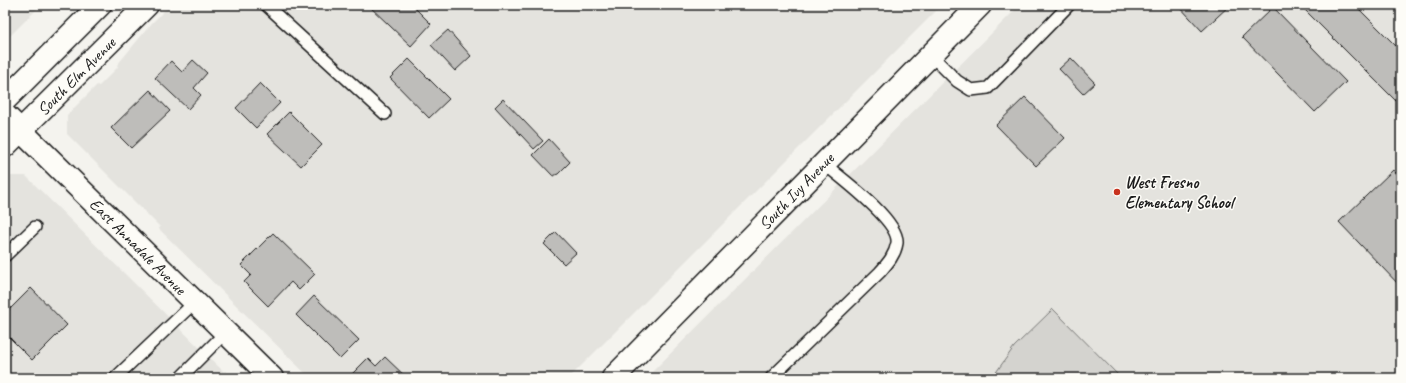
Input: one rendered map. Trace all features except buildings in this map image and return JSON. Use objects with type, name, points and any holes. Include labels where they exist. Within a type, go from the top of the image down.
[{"type":"street","name":"South Elm Avenue","points":[[5,100],[100,5]]},
{"type":"street","name":"South Elm Avenue","points":[[5,146],[147,5]]},
{"type":"street","name":"South Ivy Avenue","points":[[613,378],[930,54],[980,5]]},
{"type":"street","name":"East Annadale Avenue","points":[[5,115],[272,378]]},
{"type":"lane","points":[[266,5],[384,114]]},
{"type":"lane","points":[[930,54],[957,81],[971,90],[988,88],[1069,5]]},
{"type":"lane","points":[[771,378],[893,258],[897,242],[895,232],[882,213],[824,163]]},
{"type":"lane","points":[[5,256],[36,227]]},
{"type":"lane","points":[[115,378],[195,302]]},
{"type":"lane","points":[[180,378],[226,332]]},
{"type":"shaded area","points":[[5,5],[41,5],[5,41]]},
{"type":"shaded area","points":[[170,5],[942,5],[569,378],[310,378],[159,229],[160,227],[67,134],[67,115],[97,85],[99,86],[118,67],[117,65],[152,23]]},
{"type":"shaded area","name":"West Fresno Elementary School","points":[[1020,5],[1401,5],[1401,378],[646,378]]},
{"type":"shaded area","points":[[7,176],[26,176],[224,372],[225,371],[233,378],[5,378],[5,178]]},
{"type":"shaded area","points":[[1053,309],[1121,378],[992,378],[1014,347]]},
{"type":"place","name":"West Fresno Elementary School","points":[[1117,192]]}]
